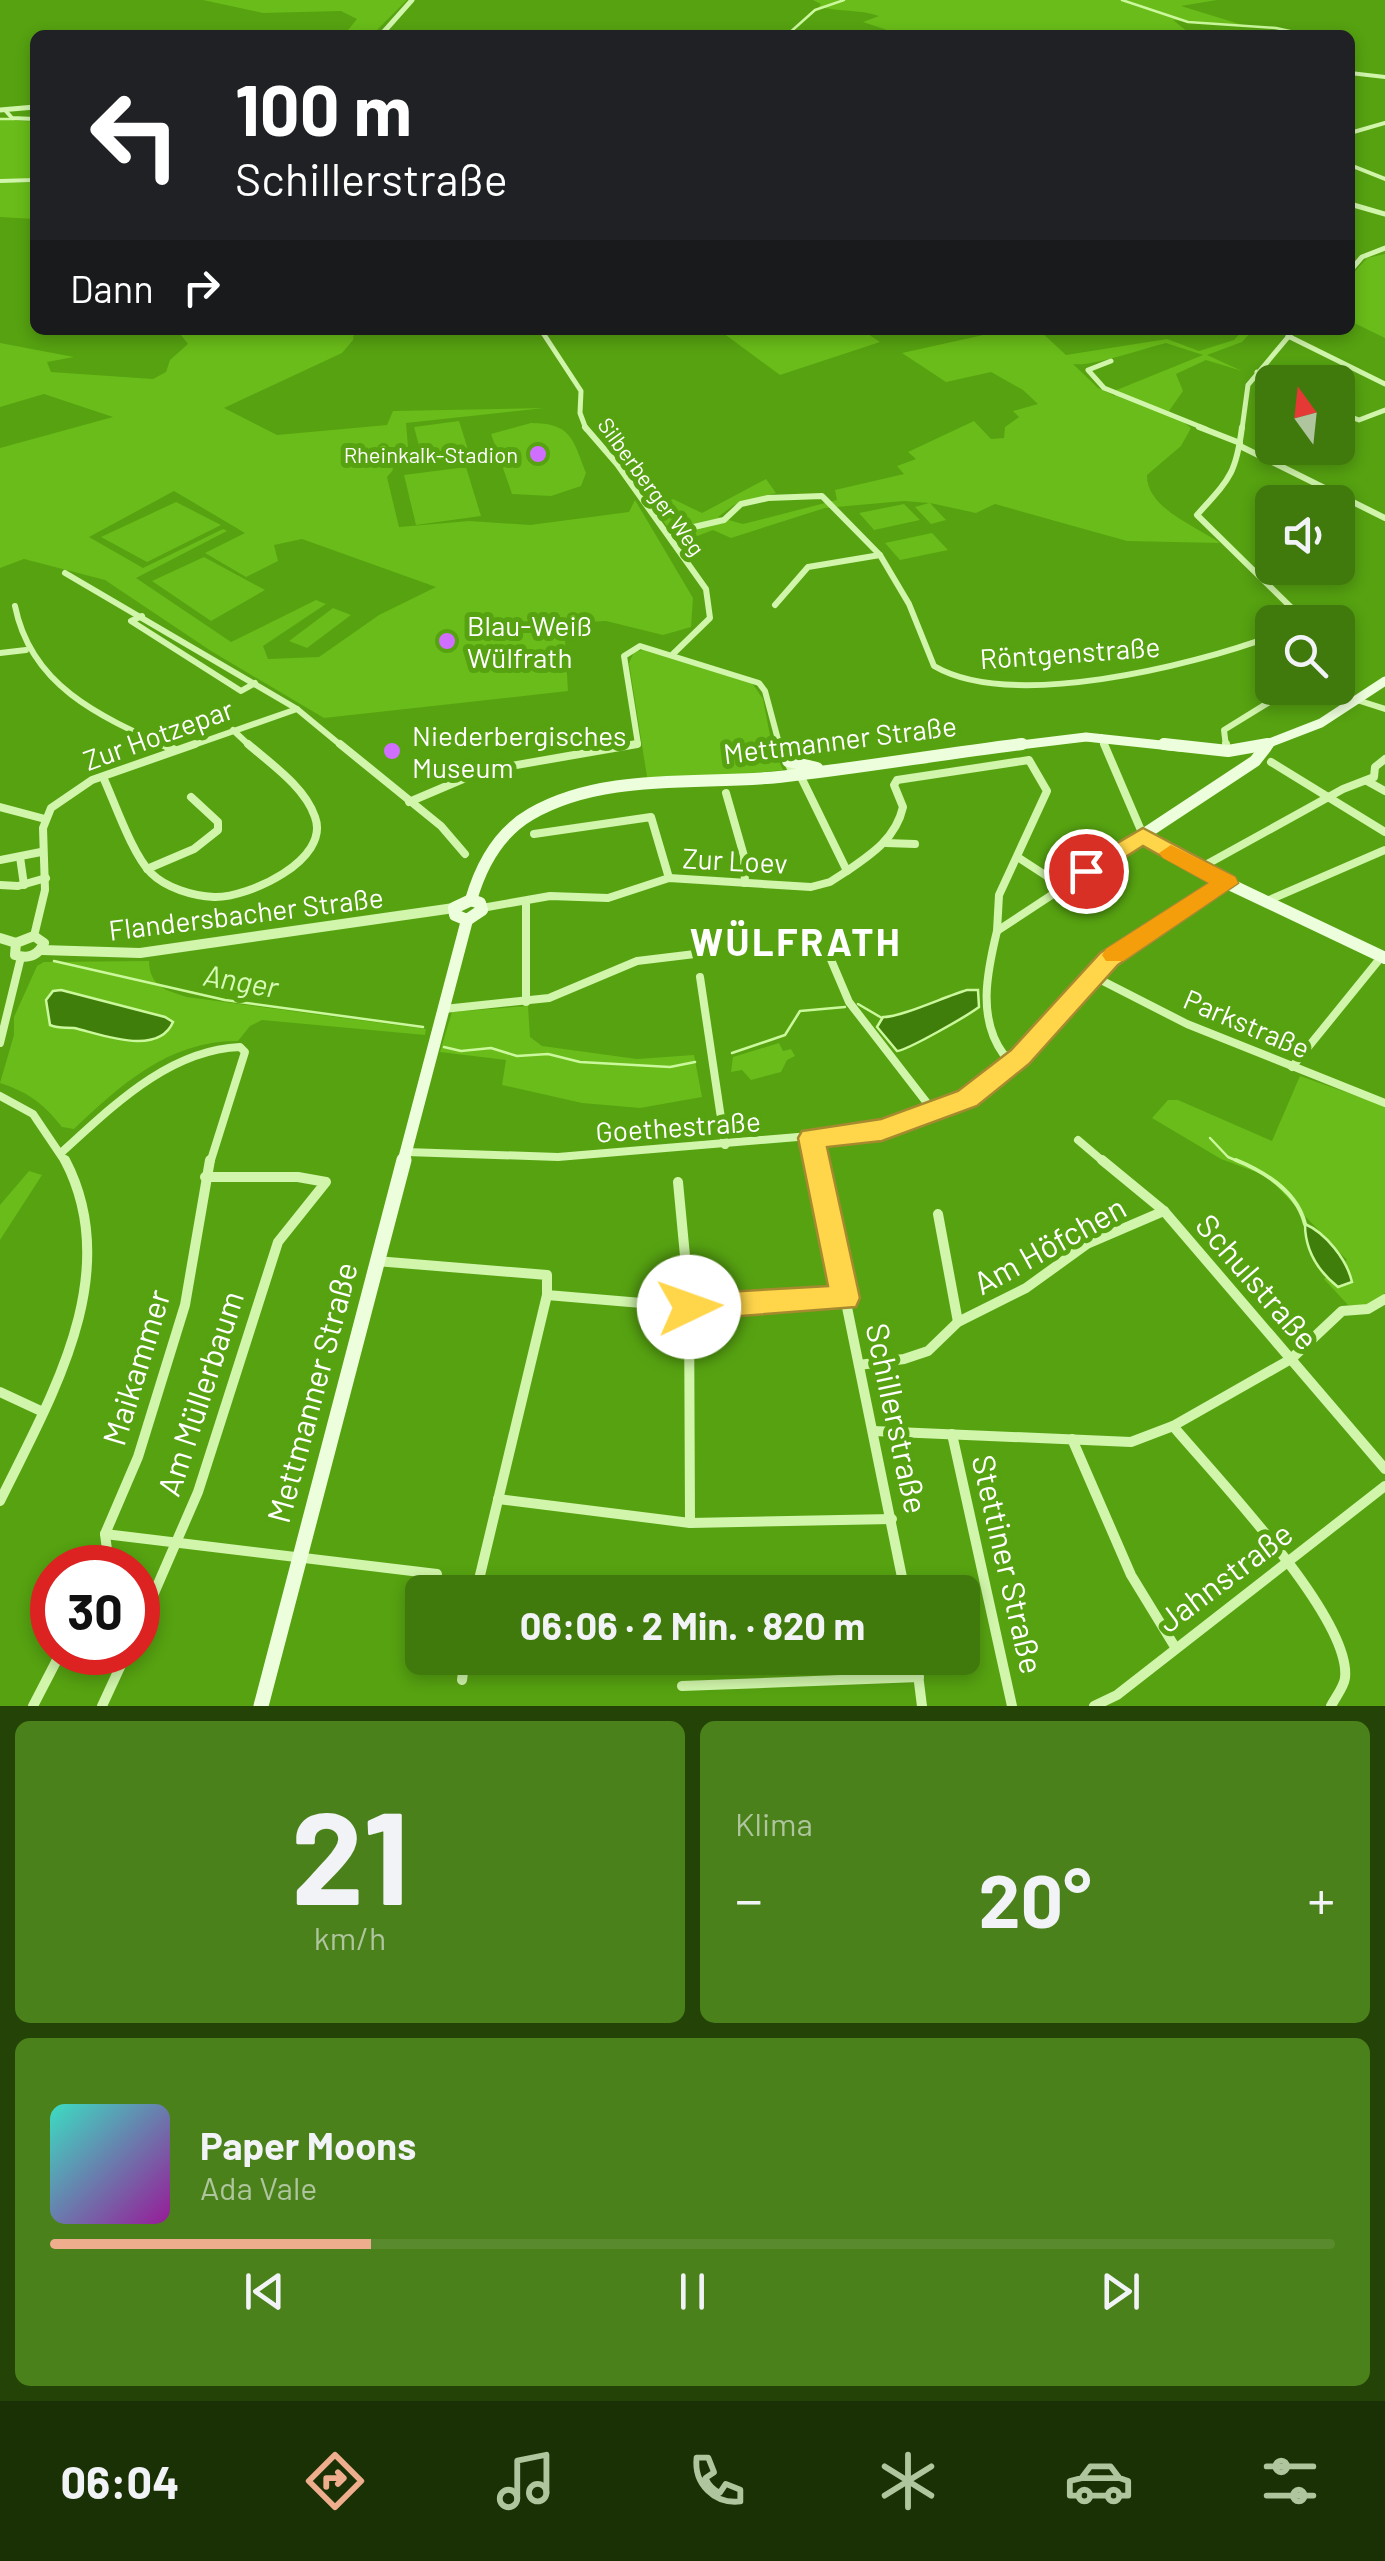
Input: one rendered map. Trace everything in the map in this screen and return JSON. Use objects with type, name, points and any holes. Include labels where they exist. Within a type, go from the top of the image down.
[{"type":"main road","points":[[1384,957],[1227,883],[1143,836],[1248,766],[1266,748],[1294,738],[1385,682]]},
{"type":"main road","name":"Mettmanner Straße","points":[[476,904],[480,870],[492,848],[510,830],[540,809],[614,790],[797,774],[1101,737],[1232,751],[1266,748]]},
{"type":"main road","points":[[1232,751],[1248,766]]},
{"type":"main road","points":[[788,761],[831,770]]},
{"type":"main road","points":[[476,904],[476,918],[458,918],[454,908],[476,904]]},
{"type":"main road","name":"Mettmanner Straße","points":[[262,1706],[467,920]]},
{"type":"street","points":[[385,30],[412,0]]},
{"type":"street","points":[[1355,75],[1385,78]]},
{"type":"street","points":[[3,110],[30,107]]},
{"type":"street","points":[[3,110],[10,117],[30,118]]},
{"type":"street","points":[[1355,132],[1385,123]]},
{"type":"street","points":[[1355,167],[1385,180]]},
{"type":"street","points":[[0,180],[30,180]]},
{"type":"street","points":[[1355,205],[1385,214]]},
{"type":"street","points":[[1355,265],[1362,257],[1385,248]]},
{"type":"street","name":"Silberberger Weg","points":[[544,335],[581,390],[580,412],[587,432],[629,480],[656,524],[668,533],[706,589],[708,623],[673,654]]},
{"type":"street","points":[[1263,365],[1288,336],[1385,384]]},
{"type":"street","points":[[1111,361],[1088,370],[1104,388],[1240,444],[1385,518]]},
{"type":"street","points":[[1255,375],[1247,388],[1232,476],[1201,506],[1197,515],[1286,605]]},
{"type":"street","points":[[1355,418],[1385,410]]},
{"type":"street","name":"Röntgenstraße","points":[[668,533],[724,520],[741,504],[810,494],[830,501],[880,555],[909,604],[929,660],[952,678],[974,683],[1165,670],[1255,643]]},
{"type":"street","points":[[775,605],[808,566],[880,555]]},
{"type":"street","points":[[65,573],[297,709],[449,834],[465,854]]},
{"type":"street","points":[[15,606],[18,634],[26,650],[60,685],[114,722],[175,750]]},
{"type":"street","points":[[142,616],[131,621],[241,691],[255,682]]},
{"type":"street","points":[[410,802],[474,773],[638,744],[624,656],[627,650],[640,646],[759,684],[765,690],[776,738],[846,871],[886,843],[902,816],[902,798],[894,786],[897,780],[1029,760],[1047,790],[1019,858],[1006,874],[998,895],[997,930],[987,968],[988,1036],[1004,1055],[1004,1072]]},
{"type":"street","points":[[0,653],[26,650]]},
{"type":"street","points":[[1357,700],[1385,709]]},
{"type":"street","points":[[1232,751],[1222,735],[1224,730],[1264,705]]},
{"type":"street","name":"Zur Hotzepar","points":[[45,819],[62,798],[103,777],[297,709]]},
{"type":"street","points":[[103,777],[146,868],[158,881],[217,897],[250,891],[301,859],[315,842],[319,827],[311,805],[232,730]]},
{"type":"street","points":[[997,930],[1143,836],[1101,737]]},
{"type":"street","points":[[1199,868],[1330,796],[1374,777],[1375,767],[1385,759]]},
{"type":"street","points":[[1272,762],[1385,832]]},
{"type":"street","points":[[1367,781],[1385,791]]},
{"type":"street","points":[[726,794],[744,856],[745,883]]},
{"type":"street","points":[[146,868],[208,842],[218,830],[218,822],[192,796]]},
{"type":"street","points":[[0,807],[45,819],[40,834],[46,878],[34,936]]},
{"type":"street","points":[[534,834],[651,817],[669,878]]},
{"type":"street","points":[[1134,820],[1156,828]]},
{"type":"street","points":[[886,843],[916,844]]},
{"type":"street","points":[[1267,902],[1309,879],[1328,876],[1385,850]]},
{"type":"street","points":[[0,860],[41,852]]},
{"type":"street","points":[[20,858],[24,884]]},
{"type":"street","points":[[1019,858],[1062,886]]},
{"type":"street","name":"Zur Loev","points":[[476,904],[558,896],[596,899],[669,878],[811,887],[830,882],[846,871]]},
{"type":"street","points":[[0,885],[46,878]]},
{"type":"street","name":"Goethestraße","points":[[406,1152],[558,1157],[882,1130],[968,1098],[1020,1057],[1109,959],[1227,883]]},
{"type":"street","points":[[526,902],[526,1002]]},
{"type":"street","name":"Flandersbacher Straße","points":[[42,950],[140,953],[454,908]]},
{"type":"street","points":[[0,938],[16,943],[34,936],[43,940],[42,950],[21,958]]},
{"type":"street","points":[[16,943],[13,952],[21,958]]},
{"type":"street","points":[[444,1010],[549,998],[636,961],[695,954]]},
{"type":"street","points":[[829,955],[837,985],[856,1014],[884,1052],[917,1084],[934,1112]]},
{"type":"street","points":[[1292,1067],[1310,1036],[1357,991],[1384,957]]},
{"type":"street","points":[[0,1043],[21,958]]},
{"type":"street","points":[[700,977],[725,1145]]},
{"type":"street","name":"Parkstraße","points":[[1095,977],[1187,1024],[1385,1103]]},
{"type":"street","name":"Maikammer","points":[[62,1152],[121,1098],[162,1070],[227,1047],[242,1049],[243,1063],[230,1090],[206,1177],[186,1305],[138,1457],[105,1534],[106,1545]]},
{"type":"street","points":[[1004,1055],[1020,1057]]},
{"type":"street","points":[[0,1096],[30,1109],[62,1152],[77,1186],[85,1221],[88,1270],[77,1325],[44,1412],[0,1501]]},
{"type":"street","name":"Schillerstraße","points":[[812,1138],[902,1575]]},
{"type":"street","name":"Schulstraße","points":[[1078,1140],[1164,1210],[1383,1461]]},
{"type":"street","name":"Am Müllerbaum","points":[[160,1581],[198,1492],[278,1242],[326,1182],[298,1177],[206,1177]]},
{"type":"street","points":[[678,1182],[687,1277]]},
{"type":"street","name":"Am Höfchen","points":[[859,1364],[904,1359],[928,1350],[958,1322],[1026,1288],[1087,1244],[1164,1210]]},
{"type":"street","name":"Am Höfchen","points":[[938,1214],[958,1322]]},
{"type":"street","points":[[376,1261],[547,1275],[547,1295],[480,1575]]},
{"type":"street","points":[[547,1295],[689,1300],[845,1298]]},
{"type":"street","points":[[873,1431],[1130,1442],[1172,1426],[1291,1359],[1342,1311],[1368,1308],[1385,1299]]},
{"type":"street","points":[[689,1300],[690,1523]]},
{"type":"street","points":[[0,1392],[44,1412]]},
{"type":"street","points":[[1172,1426],[1321,1606],[1341,1648],[1345,1680],[1331,1706]]},
{"type":"street","name":"Stettiner Straße","points":[[952,1434],[1012,1706]]},
{"type":"street","points":[[1072,1438],[1130,1575],[1175,1647]]},
{"type":"street","name":"Jahnstraße","points":[[1094,1706],[1117,1695],[1385,1486]]},
{"type":"street","points":[[498,1499],[690,1523],[892,1519]]},
{"type":"street","points":[[105,1534],[437,1574]]},
{"type":"street","points":[[33,1706],[49,1675]]},
{"type":"street","points":[[102,1706],[116,1675]]},
{"type":"street","points":[[462,1680],[463,1675]]},
{"type":"street","points":[[682,1686],[833,1683],[919,1676],[922,1706]]},
{"type":"shaded area","points":[[203,0],[407,0],[377,30],[348,30],[357,19],[341,11],[263,13]]},
{"type":"shaded area","points":[[813,0],[1217,0],[1181,6],[1246,26],[1173,20],[1185,30],[887,30],[863,22],[879,16],[819,7],[821,4]]},
{"type":"shaded area","points":[[0,119],[30,122],[30,179],[0,179]]},
{"type":"shaded area","points":[[0,182],[30,183],[30,219],[0,217]]},
{"type":"shaded area","points":[[1385,254],[1385,338],[1355,323],[1355,271],[1367,258]]},
{"type":"shaded area","points":[[181,335],[354,335],[342,353],[224,408],[277,435],[387,425],[393,411],[544,408],[406,423],[408,447],[390,455],[393,470],[387,477],[399,527],[469,521],[530,525],[629,512],[635,500],[693,598],[691,627],[663,635],[606,621],[564,623],[568,691],[324,718],[211,651],[105,580],[24,559],[0,568],[0,448],[113,417],[44,394],[0,407],[0,343],[74,357],[47,362],[51,372],[153,379],[166,372],[170,360],[188,344]],"holes":[[[174,491],[245,533],[205,553],[246,577],[278,561],[274,545],[302,539],[436,587],[379,615],[319,657],[268,659],[263,646],[326,604],[316,600],[231,642],[136,578],[227,531],[223,529],[143,568],[89,537]]]},
{"type":"shaded area","points":[[726,335],[870,335],[880,342],[780,375]]},
{"type":"shaded area","points":[[983,335],[1044,335],[1066,355],[1167,339],[1199,351],[1238,335],[1248,335],[1242,342],[1207,355],[1242,371],[1206,360],[1176,374],[1183,391],[1169,411],[1191,428],[1181,446],[1147,475],[1149,487],[1163,507],[1220,543],[1127,541],[995,504],[976,513],[930,503],[946,520],[931,524],[915,507],[929,503],[904,501],[825,508],[731,538],[713,530],[679,543],[654,508],[673,499],[702,513],[766,479],[776,493],[734,505],[718,517],[743,524],[837,500],[835,490],[904,474],[897,466],[916,459],[908,452],[974,421],[991,439],[1004,438],[1005,427],[1019,417],[1013,411],[1038,404],[1023,390],[991,372],[946,382],[902,353]],"holes":[[[1166,343],[1203,355],[1114,391],[1115,396],[1098,388],[1073,364]]]},
{"type":"shaded area","points":[[459,421],[471,459],[424,464],[414,427]]},
{"type":"shaded area","name":"Rheinkalk-Stadion","points":[[531,423],[555,426],[569,436],[586,473],[581,486],[551,496],[512,494],[491,434]]},
{"type":"shaded area","points":[[466,467],[481,516],[416,525],[404,475]]},
{"type":"shaded area","points":[[176,502],[221,525],[147,562],[101,537]]},
{"type":"shaded area","points":[[904,504],[920,520],[874,530],[859,513]]},
{"type":"shaded area","points":[[932,533],[948,550],[900,560],[885,543]]},
{"type":"shaded area","points":[[204,557],[265,590],[211,621],[152,581]]},
{"type":"shaded area","points":[[333,608],[351,615],[307,648],[289,641]]},
{"type":"shaded area","points":[[643,650],[752,683],[763,699],[772,746],[783,770],[648,783],[629,663],[634,652]]},
{"type":"shaded area","points":[[149,961],[156,982],[187,997],[426,1029],[425,1035],[262,1020],[250,1026],[238,1041],[190,1048],[148,1068],[74,1129],[62,1127],[35,1100],[0,1083],[14,1035],[14,1017],[37,966],[44,962]]},
{"type":"shaded area","points":[[967,990],[978,990],[979,1007],[903,1049],[897,1051],[877,1027],[883,1017]]},
{"type":"shaded area","points":[[53,991],[173,1022],[166,1033],[142,1041],[50,1025],[46,1000]]},
{"type":"shaded area","points":[[528,1006],[530,1037],[542,1046],[637,1059],[694,1055],[702,1097],[640,1108],[582,1103],[502,1085],[506,1060],[440,1052],[452,1012]]},
{"type":"shaded area","points":[[779,1043],[783,1051],[791,1049],[795,1056],[787,1060],[781,1072],[751,1080],[742,1070],[731,1072],[733,1057]]},
{"type":"shaded area","points":[[1300,1076],[1385,1106],[1385,1293],[1368,1305],[1348,1305],[1324,1279],[1347,1260],[1267,1176],[1221,1159],[1152,1118],[1168,1100],[1178,1100],[1272,1141]]},
{"type":"shaded area","points":[[29,1171],[42,1175],[0,1240],[0,1205]]},
{"type":"shaded area","points":[[1305,1224],[1334,1248],[1352,1282],[1338,1287],[1324,1274],[1310,1251]]},
{"type":"waterway","points":[[793,30],[815,10],[844,0]]},
{"type":"waterway","points":[[1122,0],[1188,22],[1285,30]]},
{"type":"waterway","points":[[0,119],[14,119]]},
{"type":"waterway","name":"Anger","points":[[54,961],[225,1000],[423,1027]]},
{"type":"waterway","name":"Anger","points":[[858,1004],[882,1018]]},
{"type":"waterway","name":"Anger","points":[[732,1053],[785,1035],[800,1011],[845,1007]]},
{"type":"waterway","name":"Anger","points":[[444,1047],[461,1051],[491,1048],[517,1056],[548,1054],[580,1062],[670,1067],[695,1062]]},
{"type":"waterway","points":[[1210,1138],[1228,1157],[1242,1163]]},
{"type":"waterway","points":[[1236,1160],[1258,1170],[1287,1192],[1305,1224]]},
{"type":"slow traffic","points":[[1115,955],[1227,883],[1171,853]]},
{"type":"place","name":"Rheinkalk-Stadion","points":[[538,454]]},
{"type":"place","name":"Blau-Weiß Wülfrath","points":[[447,641]]},
{"type":"place","name":"Niederbergisches Museum","points":[[392,751]]},
{"type":"district","name":"WÜLFRATH","points":[[796,941]]},
{"type":"route","points":[[689,1307],[845,1298],[812,1138],[882,1130],[968,1098],[1020,1057],[1109,959],[1227,883],[1143,836],[1086,871]]}]
